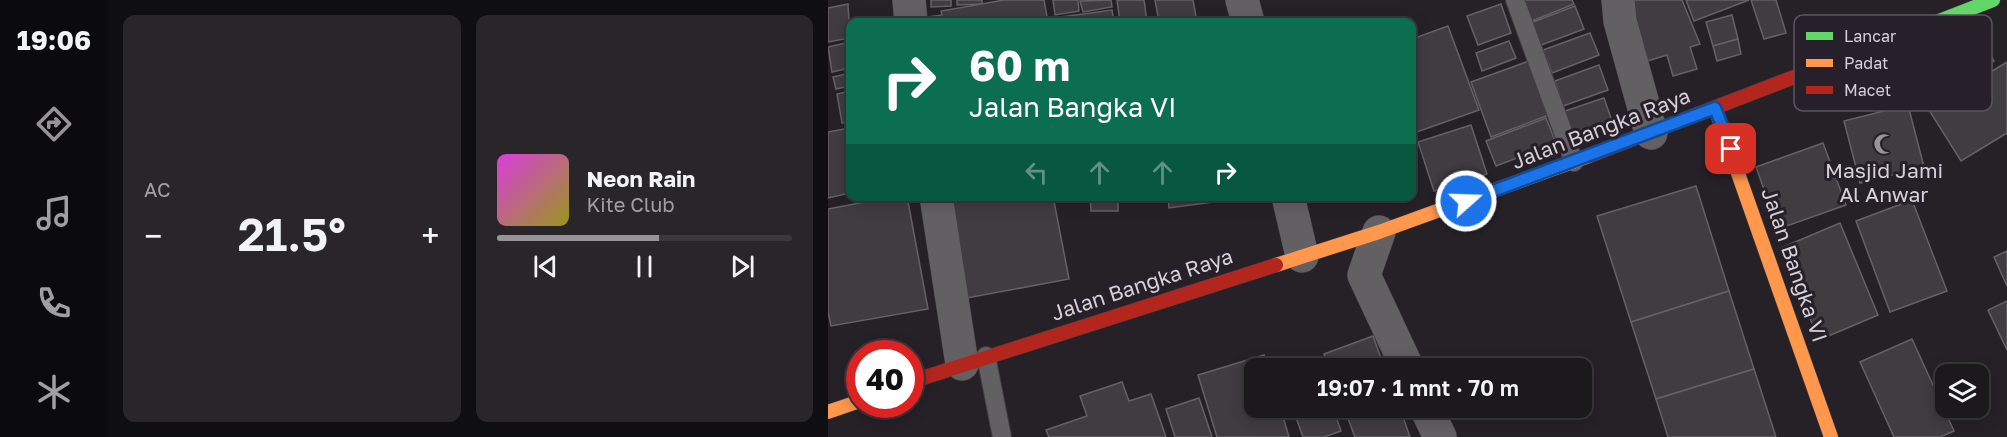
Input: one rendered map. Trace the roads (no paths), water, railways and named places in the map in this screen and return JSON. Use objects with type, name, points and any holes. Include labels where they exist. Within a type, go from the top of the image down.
[{"type":"street","points":[[909,0],[911,18]]},
{"type":"street","points":[[1242,0],[1247,18]]},
{"type":"street","points":[[1618,0],[1620,21],[1651,133]]},
{"type":"street","name":"Jalan Bangka Raya","points":[[1954,15],[1993,0]]},
{"type":"street","name":"Jalan Bangka Raya","points":[[924,377],[1379,232],[1574,162],[1794,77]]},
{"type":"street","name":"Jalan Bangka VI","points":[[1715,108],[1831,437]]},
{"type":"street","points":[[937,201],[974,360]]},
{"type":"street","points":[[1289,201],[1302,256]]},
{"type":"street","points":[[1379,232],[1364,275],[1403,358]]},
{"type":"street","points":[[828,412],[846,406]]},
{"type":"street","points":[[1431,418],[1440,437]]},
{"type":"lane","points":[[1515,0],[1574,162]]},
{"type":"lane","points":[[974,360],[1002,437]]},
{"type":"place","name":"Masjid Jami Al Anwar","points":[[1884,144]]}]
